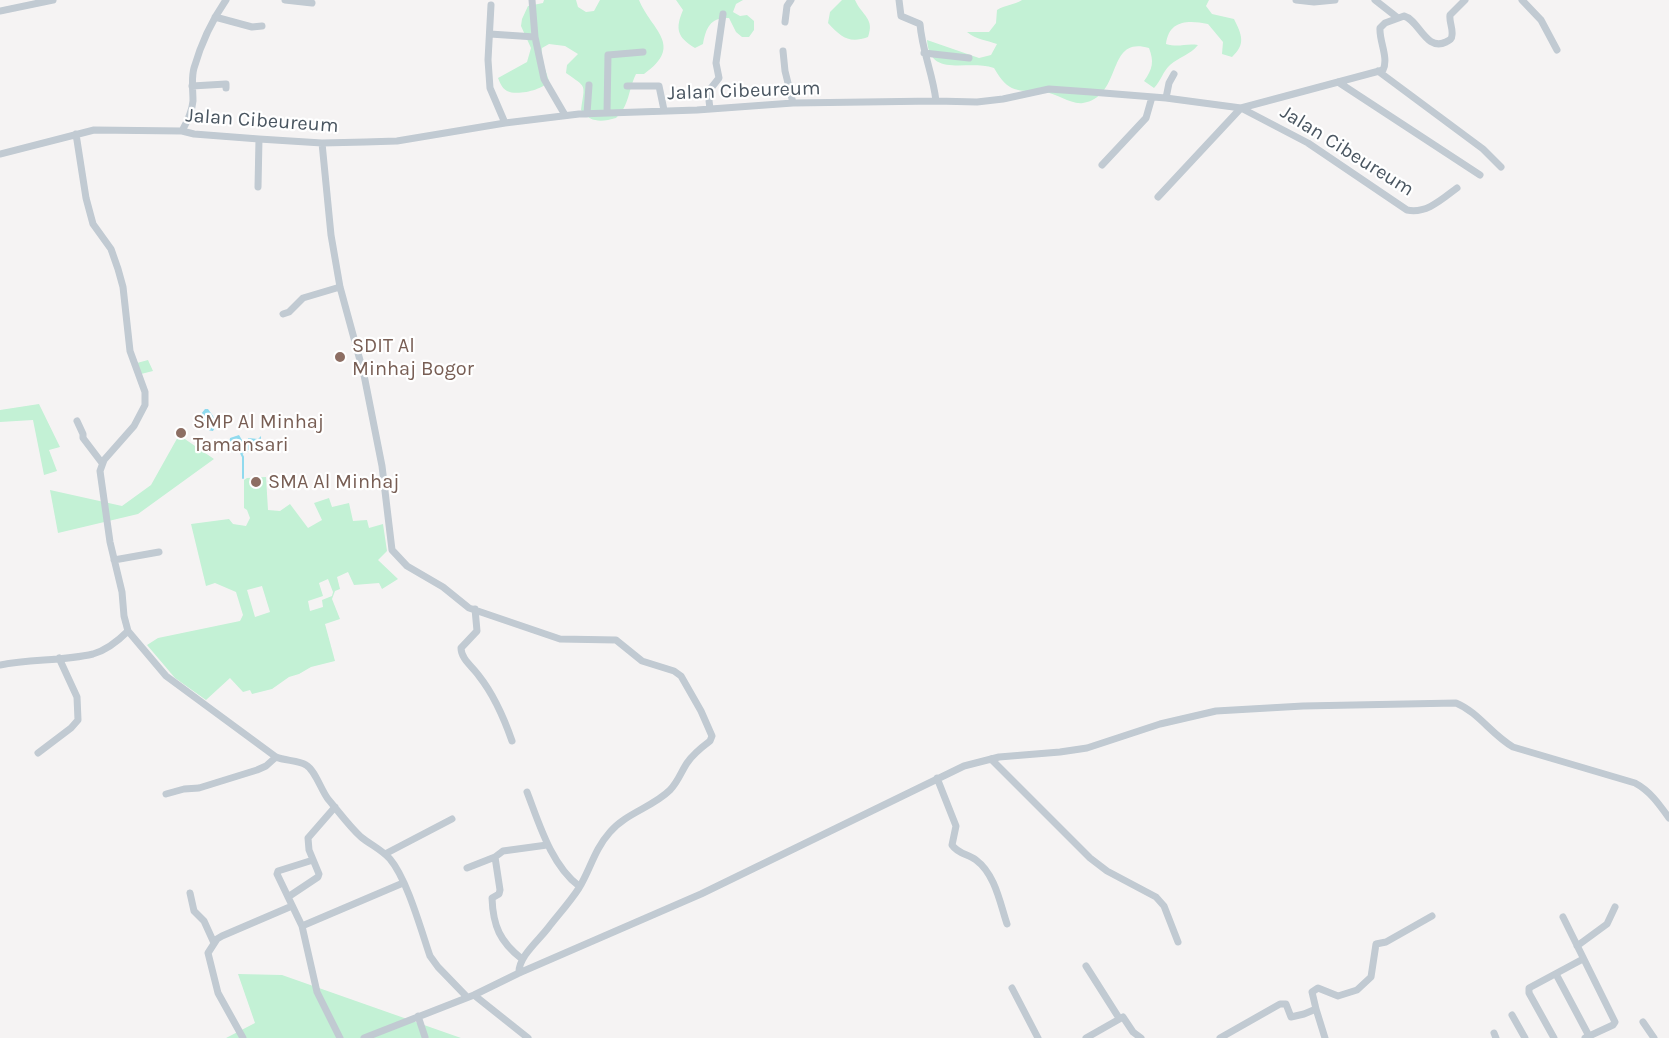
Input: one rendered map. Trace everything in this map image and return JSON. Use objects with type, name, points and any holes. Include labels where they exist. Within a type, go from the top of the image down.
[{"type":"street","points":[[0,11],[53,0]]},
{"type":"street","points":[[182,131],[193,102],[194,67],[215,17],[226,0]]},
{"type":"street","points":[[285,0],[312,3]]},
{"type":"street","points":[[532,0],[535,37],[544,80],[566,115]]},
{"type":"street","points":[[784,22],[787,6],[791,0]]},
{"type":"street","points":[[899,0],[901,16],[920,24],[924,52],[936,100]]},
{"type":"street","points":[[1296,0],[1314,2],[1335,0]]},
{"type":"street","points":[[1375,0],[1398,18]]},
{"type":"street","points":[[1158,197],[1241,108],[1383,70],[1385,65],[1380,28],[1385,23],[1398,18],[1407,16],[1428,39],[1434,43],[1443,43],[1452,37],[1450,15],[1465,0]]},
{"type":"street","points":[[1522,0],[1541,21],[1557,50]]},
{"type":"street","points":[[491,5],[488,60],[490,88],[506,123]]},
{"type":"street","points":[[710,109],[708,92],[719,78],[716,63],[723,14]]},
{"type":"street","points":[[215,17],[252,27],[262,26]]},
{"type":"street","points":[[490,34],[535,37]]},
{"type":"street","points":[[783,51],[793,103]]},
{"type":"street","points":[[607,113],[608,52],[643,52]]},
{"type":"street","points":[[924,52],[969,58]]},
{"type":"street","points":[[1378,71],[1483,149],[1501,167]]},
{"type":"street","points":[[1166,98],[1169,83],[1174,74]]},
{"type":"street","points":[[1338,82],[1480,175]]},
{"type":"street","points":[[192,86],[226,84],[226,88]]},
{"type":"street","points":[[588,114],[589,85]]},
{"type":"street","points":[[627,86],[659,86],[664,110]]},
{"type":"street","name":"Jalan Cibeureum","points":[[0,154],[94,130],[182,131],[194,134],[322,143],[397,141],[566,115],[793,103],[936,100],[989,102],[1049,89],[1166,98],[1241,108],[1308,143],[1407,210],[1416,211],[1432,206],[1457,189]]},
{"type":"street","points":[[1102,165],[1146,118],[1152,97]]},
{"type":"street","points":[[76,134],[86,198],[95,229],[111,249],[118,269],[123,287],[130,351],[145,392],[145,405],[134,426],[102,463],[100,471],[103,501],[128,631],[166,676],[276,757],[308,766],[322,792],[357,833],[385,854],[394,865],[430,956],[438,967],[470,996],[528,1038]]},
{"type":"street","points":[[258,188],[259,139]]},
{"type":"street","points":[[322,143],[328,216],[340,287],[364,375],[382,466],[392,550],[407,566],[443,587],[464,605],[560,639],[616,640],[642,661],[674,670],[681,676],[692,694],[711,734],[710,741],[687,763],[677,782],[669,790],[654,803],[619,823],[610,831],[595,852],[579,886],[522,959],[519,973]]},
{"type":"street","points":[[283,314],[293,309],[300,299],[340,287]]},
{"type":"street","points":[[77,421],[83,438],[102,463]]},
{"type":"street","points":[[114,560],[159,552]]},
{"type":"street","points":[[475,609],[477,631],[461,648],[461,654],[480,676],[497,703],[512,741]]},
{"type":"street","points":[[0,665],[93,654],[115,643],[128,631]]},
{"type":"street","points":[[38,753],[78,720],[77,697],[59,658]]},
{"type":"street","points":[[364,1038],[470,996],[701,894],[964,766],[991,759],[1080,749],[1160,724],[1232,709],[1449,702],[1468,710],[1501,740],[1513,747],[1643,787],[1669,818]]},
{"type":"street","points":[[166,794],[199,788],[257,770],[276,757]]},
{"type":"street","points":[[991,759],[1090,858],[1107,871],[1156,897],[1164,906],[1178,942]]},
{"type":"street","points":[[937,778],[956,826],[952,845],[955,850],[975,859],[986,870],[994,884],[1007,924]]},
{"type":"street","points":[[527,792],[548,845],[579,886]]},
{"type":"street","points":[[288,897],[318,877],[319,874],[308,845],[309,837],[335,807]]},
{"type":"street","points":[[385,854],[452,819]]},
{"type":"street","points":[[467,868],[503,851],[548,845]]},
{"type":"street","points":[[495,856],[500,890],[499,894],[492,898],[494,917],[503,943],[522,959]]},
{"type":"street","points":[[313,860],[277,872],[302,926],[317,993],[340,1038]]},
{"type":"street","points":[[302,926],[403,883]]},
{"type":"street","points":[[190,893],[194,911],[204,921],[214,944]]},
{"type":"street","points":[[243,1038],[215,986],[208,954],[222,936],[292,906]]},
{"type":"street","points":[[1577,946],[1606,924],[1614,908]]},
{"type":"street","points":[[1326,1038],[1312,992],[1318,988],[1338,996],[1357,990],[1371,977],[1376,944],[1386,942],[1432,916]]},
{"type":"street","points":[[1556,974],[1587,1037],[1615,1022],[1563,917]]},
{"type":"street","points":[[1554,1038],[1528,990],[1531,985],[1583,959]]},
{"type":"street","points":[[1086,966],[1119,1018]]},
{"type":"street","points":[[1012,988],[1038,1038]]},
{"type":"street","points":[[1220,1038],[1280,1004],[1286,1004],[1291,1017],[1316,1008]]},
{"type":"street","points":[[1512,1015],[1525,1038]]},
{"type":"street","points":[[418,1016],[425,1037]]},
{"type":"street","points":[[1086,1038],[1119,1018],[1126,1019],[1133,1032],[1141,1038]]},
{"type":"street","points":[[1643,1022],[1654,1038]]},
{"type":"green space","points":[[544,0],[576,0],[578,7],[586,12],[594,11],[600,0],[639,0],[657,29],[664,46],[662,54],[656,64],[644,74],[636,74],[626,103],[616,118],[592,119],[581,110],[583,87],[566,73],[567,65],[578,54],[565,46],[549,44],[542,48],[541,57],[549,81],[546,84],[530,91],[517,93],[507,91],[501,85],[498,78],[527,62],[531,48],[521,26],[522,19],[528,6],[543,3]]},
{"type":"green space","points":[[676,0],[743,0],[736,4],[733,12],[740,16],[747,15],[754,21],[754,30],[749,37],[742,37],[736,32],[729,18],[718,19],[710,24],[703,44],[695,48],[684,40],[679,32],[683,10]]},
{"type":"green space","points":[[842,0],[855,0],[867,17],[870,25],[868,37],[856,40],[846,38],[828,23],[830,12]]},
{"type":"green space","points":[[1022,0],[1209,0],[1206,6],[1212,14],[1234,19],[1241,35],[1241,43],[1232,57],[1222,54],[1223,42],[1208,24],[1187,22],[1175,26],[1166,44],[1198,45],[1170,65],[1154,88],[1144,81],[1152,65],[1149,48],[1135,46],[1126,50],[1120,58],[1104,90],[1096,98],[1083,103],[1069,101],[1049,93],[1014,89],[1004,82],[994,68],[942,64],[935,60],[927,40],[979,58],[991,55],[997,44],[967,32],[989,32],[996,23],[997,10]]},
{"type":"green space","points":[[148,360],[153,371],[141,374],[137,363]]},
{"type":"green space","points":[[39,404],[60,447],[49,450],[57,471],[44,475],[33,420],[0,422],[0,410]]},
{"type":"green space","points":[[179,435],[214,459],[138,514],[58,533],[50,490],[122,506],[151,485]]},
{"type":"green space","points":[[266,477],[268,510],[280,511],[290,504],[308,528],[322,520],[314,503],[329,498],[332,507],[349,503],[353,521],[367,520],[369,528],[383,524],[387,551],[378,560],[398,579],[382,589],[379,583],[354,585],[348,572],[337,577],[340,589],[335,591],[332,599],[340,619],[325,624],[335,661],[311,667],[289,677],[272,689],[252,694],[250,690],[243,692],[230,678],[206,700],[175,678],[147,645],[158,638],[240,621],[243,615],[236,592],[215,583],[206,586],[191,524],[229,519],[233,524],[246,526],[250,518],[244,508],[244,480]],"holes":[[[328,579],[333,592],[332,596],[322,600],[323,607],[310,611],[308,601],[323,596],[319,583]],[[262,586],[270,612],[255,617],[247,590]]]},
{"type":"green space","points":[[238,974],[282,975],[461,1038],[226,1038],[255,1023]]},
{"type":"water","points":[[208,409],[213,416],[216,425],[213,431],[207,429],[203,423],[201,414]]},
{"type":"water","points":[[239,435],[243,447],[247,447],[248,438],[258,439],[261,436],[264,451],[246,450],[236,453],[228,451],[230,438]]},
{"type":"waterway","points":[[243,478],[241,453],[247,451]]},
{"type":"place","name":"SDIT Al Minhaj Bogor","points":[[340,357]]},
{"type":"place","name":"SMP Al Minhaj Tamansari","points":[[181,433]]},
{"type":"place","name":"SMA Al Minhaj","points":[[256,482]]}]
